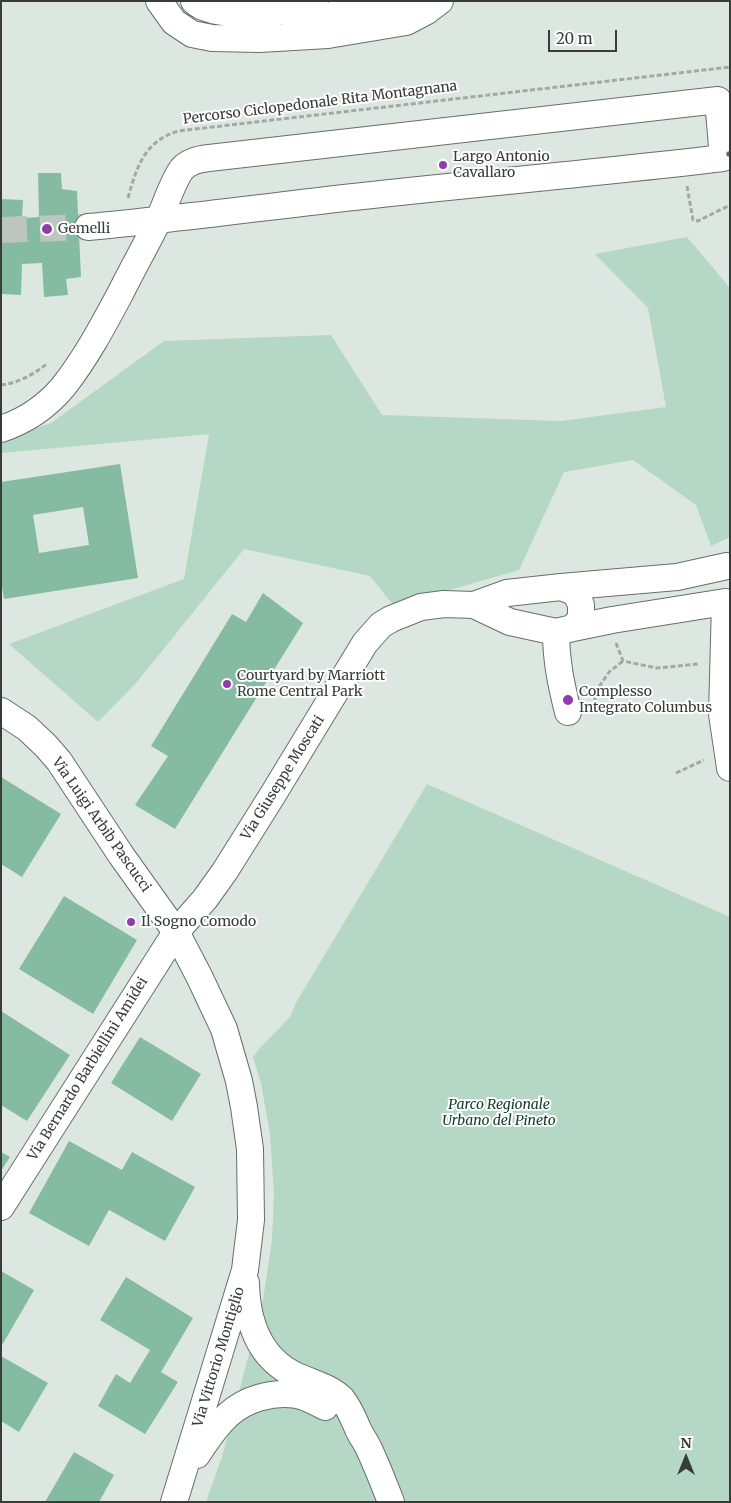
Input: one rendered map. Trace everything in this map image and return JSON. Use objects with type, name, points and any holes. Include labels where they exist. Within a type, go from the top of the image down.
[{"type":"street","points":[[159,1],[174,22],[192,34],[212,38],[259,39],[328,35],[406,22],[427,11],[440,1]]},
{"type":"street","points":[[177,1],[197,22],[216,28],[242,28],[356,4],[358,1]]},
{"type":"street","points":[[194,1],[216,11],[236,14],[296,10],[318,6],[328,10],[373,11],[395,6],[405,1]]},
{"type":"street","points":[[1,429],[30,417],[63,387],[93,342],[159,219],[181,170],[190,162],[199,159],[718,100],[723,158],[159,219],[121,224],[88,226]]},
{"type":"street","points":[[728,565],[722,714],[730,768]]},
{"type":"street","name":"Via Giuseppe Moscati","points":[[176,932],[205,899],[225,871],[372,634],[391,619],[421,607],[444,604],[474,605],[507,593],[677,577],[728,565]]},
{"type":"street","points":[[561,587],[576,593],[581,605],[581,618],[565,630],[556,649],[558,671],[568,712]]},
{"type":"street","points":[[565,630],[612,620],[727,602]]},
{"type":"street","name":"Via Giuseppe Moscati","points":[[474,605],[510,622],[565,630]]},
{"type":"street","name":"Via Luigi Arbib Pascucci","points":[[1,711],[26,728],[46,746],[59,762],[121,855],[176,932],[224,1029],[244,1107],[250,1149],[250,1229],[245,1270]]},
{"type":"street","name":"Via Bernardo Barbiellini Amidei","points":[[1,1207],[176,932]]},
{"type":"street","name":"Via Vittorio Montiglio","points":[[245,1270],[248,1313],[262,1346],[278,1364],[294,1375],[325,1387],[340,1397],[351,1412],[369,1448],[391,1502]]},
{"type":"street","name":"Via Vittorio Montiglio","points":[[174,1502],[245,1270]]},
{"type":"street","name":"Via Vittorio Montiglio","points":[[184,1474],[217,1427],[237,1408],[253,1400],[271,1395],[301,1396],[316,1401],[358,1429]]},
{"type":"path","name":"Percorso Ciclopedonale Rita Montagnana","points":[[121,224],[136,172],[145,153],[162,138],[178,131],[730,66]]},
{"type":"path","points":[[684,163],[693,220],[698,221],[730,205]]},
{"type":"path","points":[[1,385],[16,382],[37,372],[54,358]]},
{"type":"path","points":[[612,620],[616,643],[623,661]]},
{"type":"path","points":[[595,708],[595,692],[609,672],[623,661],[658,668],[723,662]]},
{"type":"green space","points":[[687,237],[730,288],[730,537],[711,546],[696,505],[633,460],[564,472],[519,570],[394,606],[370,576],[244,549],[137,682],[98,722],[9,644],[184,579],[209,434],[1,453],[1,440],[51,423],[164,341],[331,335],[382,415],[561,421],[666,407],[648,308],[595,254]]},
{"type":"green space","name":"Parco Regionale Urbano del Pineto","points":[[427,784],[730,917],[730,1502],[206,1502],[222,1457],[263,1300],[272,1240],[274,1194],[270,1134],[261,1083],[253,1057],[290,1017],[297,1001]]},
{"type":"building","name":"Gemelli","points":[[38,173],[61,173],[62,189],[77,191],[81,277],[66,279],[68,295],[44,297],[42,263],[22,264],[21,295],[1,294],[1,199],[23,200],[22,218],[39,217]]},
{"type":"building","points":[[120,464],[138,578],[4,599],[1,580],[1,482]],"holes":[[[83,507],[89,545],[39,553],[33,515]]]},
{"type":"building","name":"Courtyard by Marriott Rome Central Park","points":[[263,593],[303,623],[175,829],[135,805],[168,756],[151,746],[232,614],[246,622]]},
{"type":"building","points":[[1,777],[61,814],[22,877],[1,864]]},
{"type":"building","points":[[64,896],[137,940],[93,1014],[19,969]]},
{"type":"building","points":[[1,1011],[70,1055],[27,1121],[1,1105]]},
{"type":"building","points":[[140,1037],[201,1074],[172,1121],[111,1083]]},
{"type":"building","points":[[69,1141],[122,1170],[132,1152],[195,1187],[165,1241],[109,1210],[89,1246],[29,1213]]},
{"type":"building","points":[[1,1152],[10,1157],[1,1171]]},
{"type":"building","points":[[1,1271],[34,1290],[1,1347]]},
{"type":"building","points":[[126,1277],[193,1318],[161,1372],[178,1382],[145,1434],[98,1406],[116,1374],[130,1383],[150,1350],[100,1320]]},
{"type":"building","points":[[1,1356],[48,1383],[19,1432],[1,1421]]},
{"type":"building","points":[[74,1452],[114,1475],[99,1502],[45,1502]]},
{"type":"tunnel","points":[[1,230],[88,227]]},
{"type":"place","name":"Largo Antonio Cavallaro","points":[[443,165]]},
{"type":"place","name":"Gemelli","points":[[47,229]]},
{"type":"place","name":"Courtyard by Marriott Rome Central Park","points":[[227,684]]},
{"type":"place","name":"Complesso Integrato Columbus","points":[[568,700]]},
{"type":"place","name":"Il Sogno Comodo","points":[[131,922]]}]
